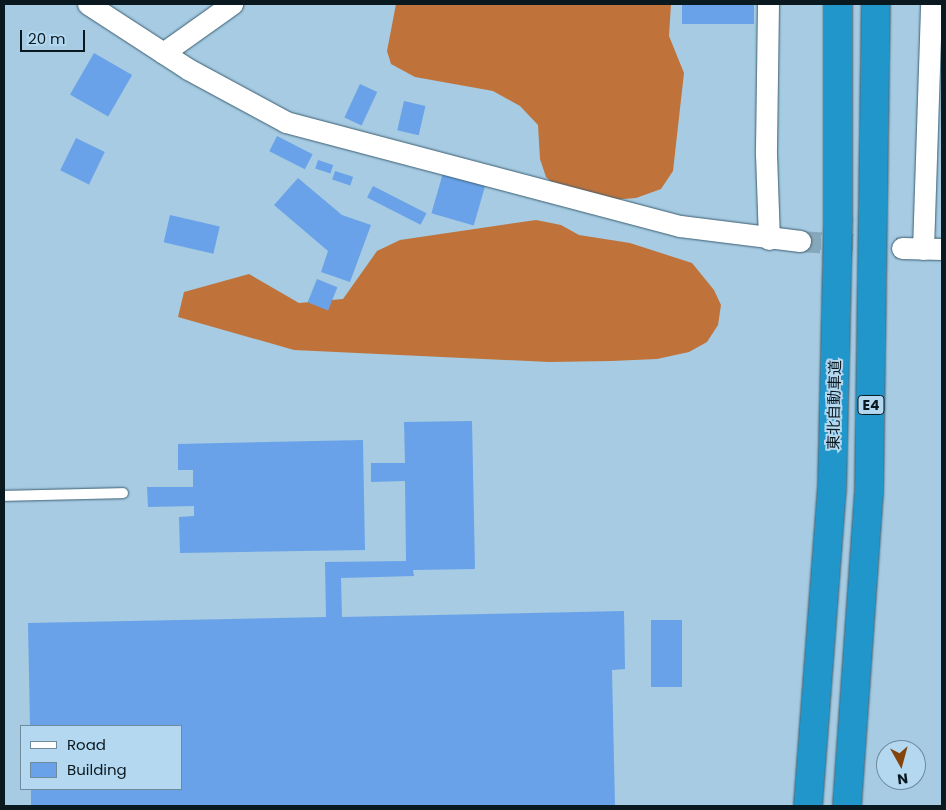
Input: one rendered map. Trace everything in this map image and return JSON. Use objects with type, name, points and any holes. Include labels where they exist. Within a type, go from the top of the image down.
[{"type":"highway","name":"東北自動車道","points":[[808,805],[832,489],[838,219],[838,4]]},
{"type":"highway","name":"E4","points":[[847,806],[868,492],[876,4]]},
{"type":"street","points":[[88,4],[163,53],[286,122],[680,226],[769,239],[800,241]]},
{"type":"street","points":[[163,53],[232,4]]},
{"type":"street","points":[[768,4],[766,154],[769,239]]},
{"type":"street","points":[[902,248],[933,249],[931,4]]},
{"type":"lane","points":[[4,496],[124,494]]},
{"type":"shaded area","points":[[396,4],[671,4],[669,36],[684,73],[673,171],[661,189],[636,198],[610,200],[555,185],[546,177],[540,159],[538,125],[520,106],[493,91],[415,77],[391,64],[387,51]]},
{"type":"shaded area","points":[[536,220],[561,225],[579,235],[630,243],[692,263],[714,290],[721,305],[718,325],[707,342],[689,352],[657,359],[549,362],[294,350],[178,317],[184,292],[249,274],[299,303],[343,299],[377,251],[400,240]]},
{"type":"building","points":[[682,4],[754,4],[754,24],[682,24]]},
{"type":"building","points":[[94,53],[132,75],[108,117],[70,95]]},
{"type":"building","points":[[360,84],[377,92],[362,126],[344,118]]},
{"type":"building","points":[[404,101],[425,106],[419,135],[397,130]]},
{"type":"building","points":[[277,136],[313,154],[305,169],[269,151]]},
{"type":"building","points":[[76,138],[105,152],[89,184],[60,170]]},
{"type":"building","points":[[318,160],[333,165],[330,174],[315,169]]},
{"type":"building","points":[[335,171],[353,177],[350,185],[332,180]]},
{"type":"building","points":[[443,173],[485,185],[474,226],[431,213]]},
{"type":"building","points":[[298,178],[342,215],[371,225],[350,282],[321,272],[328,251],[274,205]]},
{"type":"building","points":[[373,186],[426,213],[421,225],[367,198]]},
{"type":"building","points":[[170,215],[220,226],[213,254],[164,242]]},
{"type":"building","points":[[317,279],[337,287],[328,310],[308,302]]},
{"type":"building","points":[[472,421],[475,569],[413,570],[414,576],[341,578],[342,617],[624,611],[625,669],[612,670],[615,806],[31,806],[31,790],[182,790],[182,725],[30,725],[28,623],[326,617],[325,562],[406,561],[405,481],[371,482],[371,463],[405,463],[404,422]]},
{"type":"building","points":[[363,440],[365,550],[180,553],[179,517],[194,516],[194,506],[148,507],[147,487],[193,487],[193,470],[178,470],[178,444]]},
{"type":"building","points":[[651,620],[682,620],[682,687],[651,687]]},
{"type":"tunnel","points":[[800,241],[902,248]]}]
